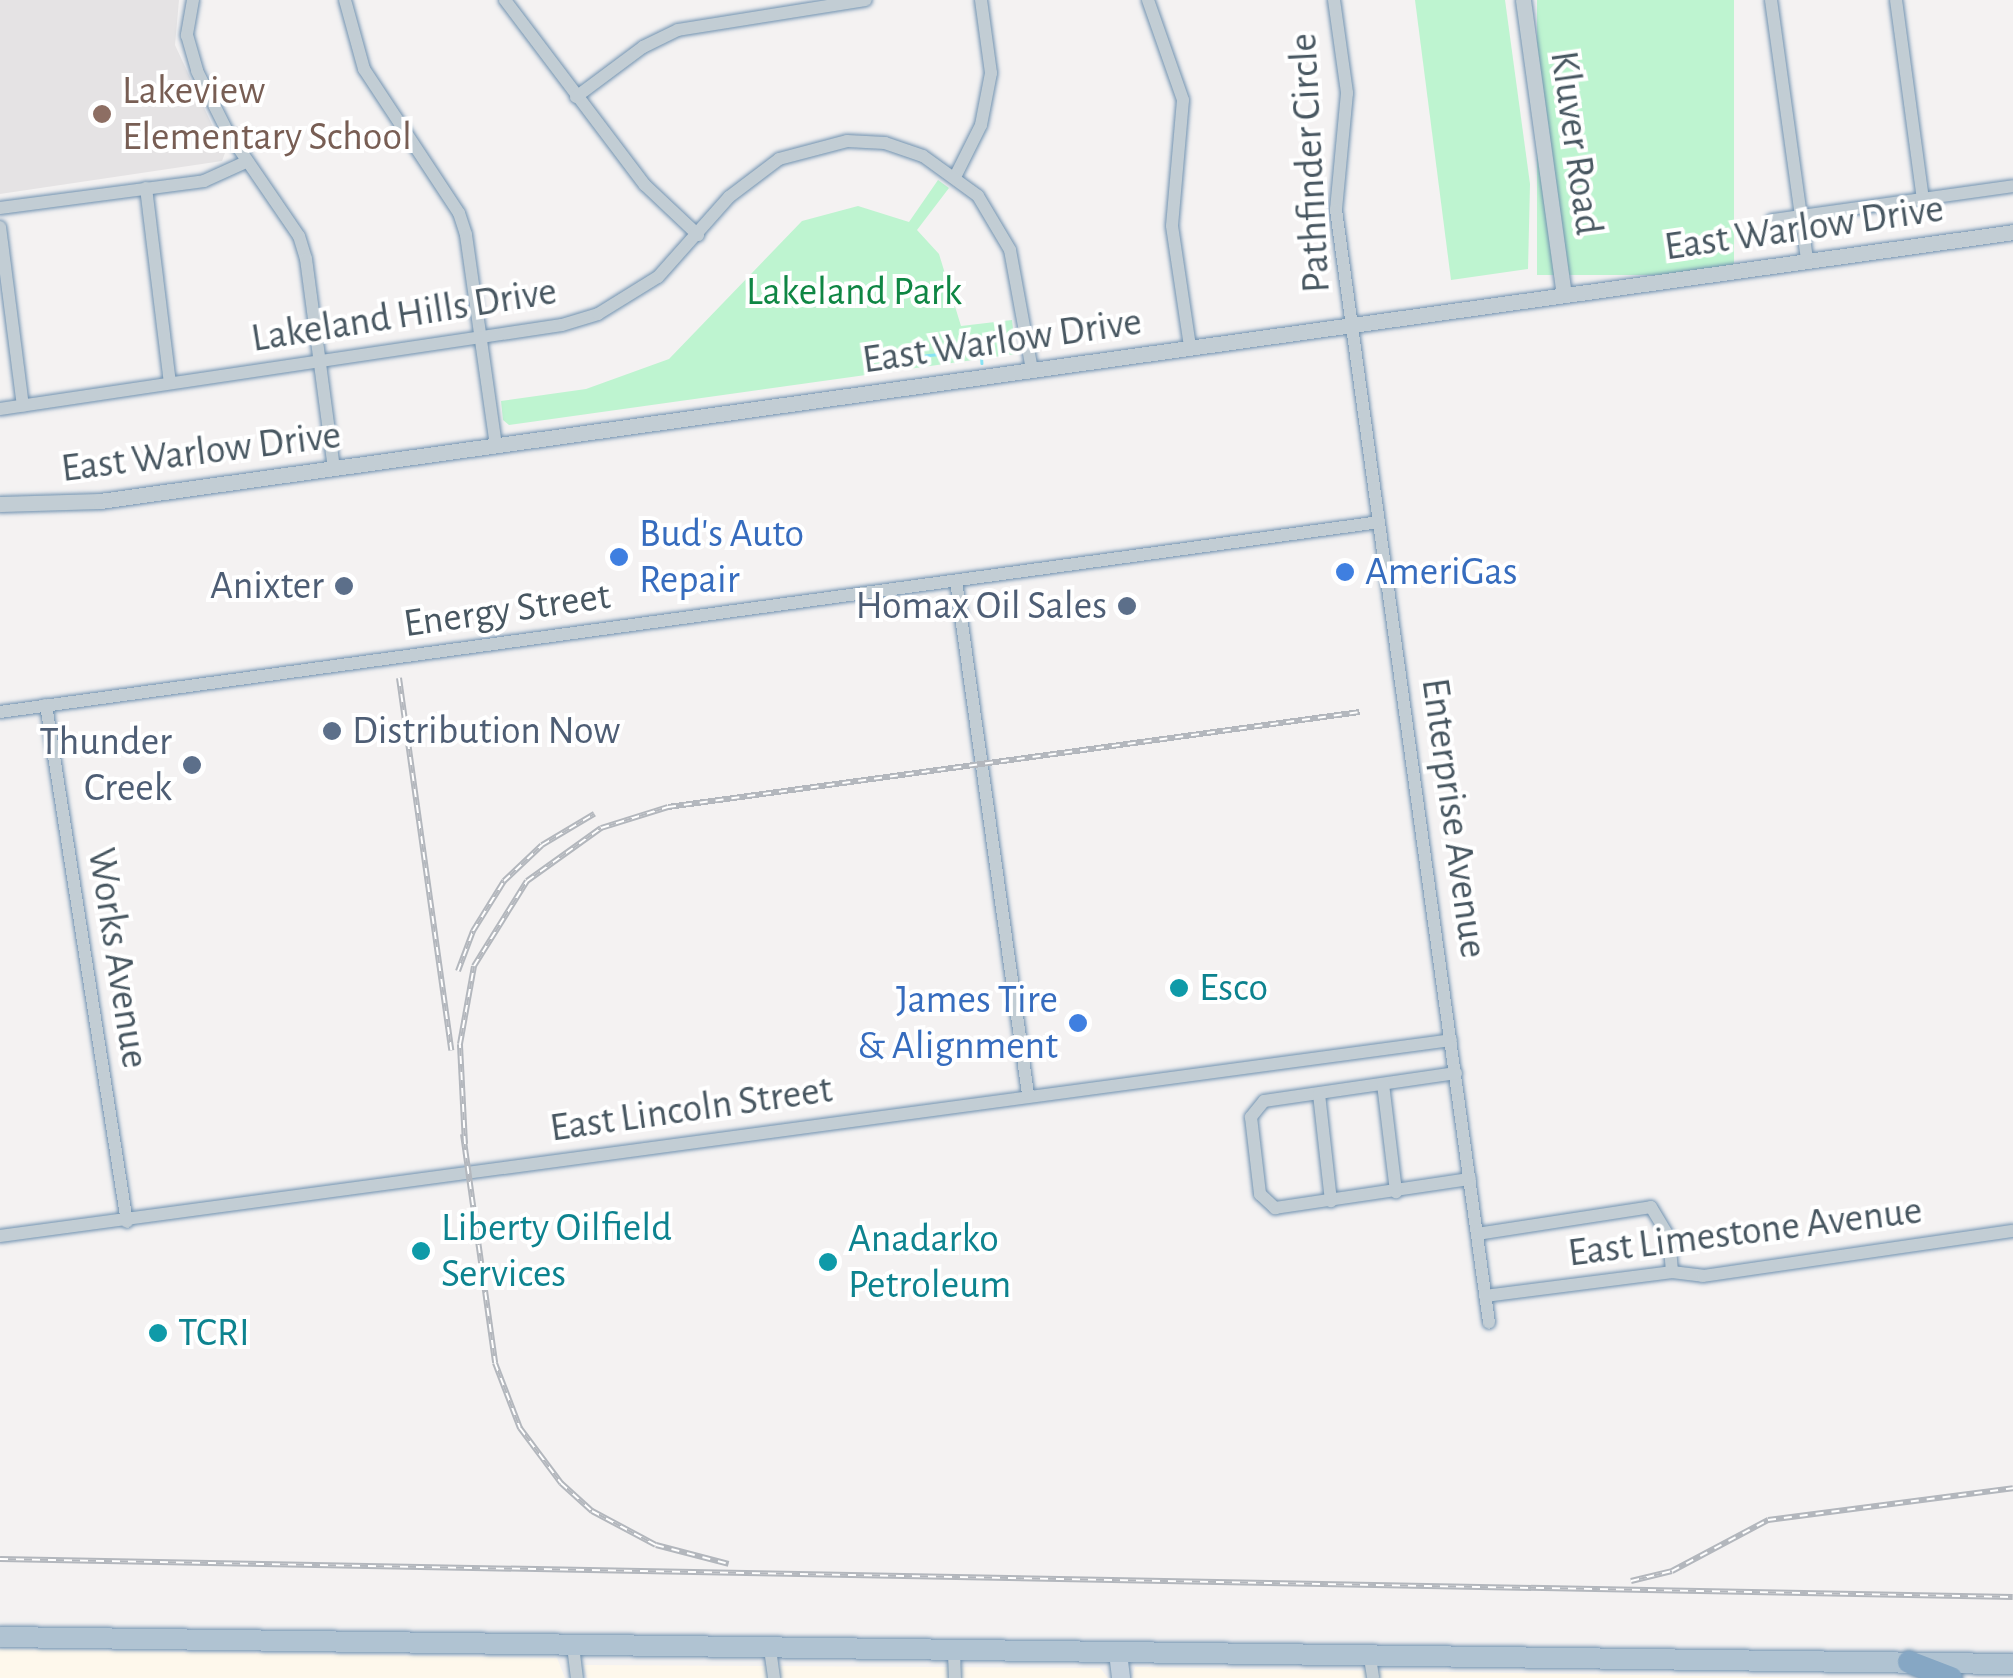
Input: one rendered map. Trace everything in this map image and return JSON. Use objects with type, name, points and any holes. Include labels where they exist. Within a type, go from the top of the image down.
[{"type":"highway","points":[[1909,1662],[1952,1678]]},
{"type":"main road","points":[[0,1637],[1118,1653],[1372,1668],[1734,1670],[1909,1662],[2013,1664]]},
{"type":"main road","points":[[1118,1653],[1121,1678]]},
{"type":"street","points":[[193,0],[192,56],[246,162],[299,236],[334,468]]},
{"type":"street","points":[[345,0],[364,69],[458,212],[496,446]]},
{"type":"street","points":[[505,0],[645,185],[698,235]]},
{"type":"street","points":[[576,97],[642,47],[678,30],[866,0]]},
{"type":"street","points":[[955,177],[980,124],[991,73],[981,0]]},
{"type":"street","points":[[1148,0],[1183,100],[1172,226],[1190,346]]},
{"type":"street","name":"Pathfinder Circle","points":[[1334,0],[1347,93],[1336,210],[1351,324]]},
{"type":"street","name":"Kluver Road","points":[[1523,0],[1564,294]]},
{"type":"street","points":[[1770,0],[1808,261]]},
{"type":"street","points":[[1896,0],[1924,199]]},
{"type":"street","name":"Lakeland Hills Drive","points":[[0,408],[481,340],[598,314],[658,276],[748,179],[812,146],[885,143],[955,177],[978,196],[1010,250],[1032,370]]},
{"type":"street","points":[[0,208],[204,181],[246,162]]},
{"type":"street","points":[[1772,220],[2013,186]]},
{"type":"street","points":[[146,188],[170,384]]},
{"type":"street","points":[[0,228],[23,406]]},
{"type":"street","name":"East Warlow Drive","points":[[0,504],[100,501],[2013,232]]},
{"type":"street","name":"Enterprise Avenue","points":[[1351,324],[1489,1322]]},
{"type":"street","name":"Energy Street","points":[[0,712],[1380,522]]},
{"type":"street","points":[[956,581],[1028,1094]]},
{"type":"street","name":"Works Avenue","points":[[46,706],[126,1222]]},
{"type":"street","name":"East Lincoln Street","points":[[0,1236],[126,1222],[1028,1094],[1452,1040]]},
{"type":"street","points":[[1456,1073],[1254,1108],[1253,1137],[1264,1203],[1275,1208],[1470,1179]]},
{"type":"street","points":[[1384,1084],[1396,1192]]},
{"type":"street","points":[[1319,1094],[1331,1201]]},
{"type":"street","points":[[1477,1234],[1651,1207],[1669,1237],[1672,1272]]},
{"type":"street","name":"East Limestone Avenue","points":[[1485,1296],[1672,1272],[1703,1276],[2013,1230]]},
{"type":"street","points":[[573,1646],[577,1678]]},
{"type":"street","points":[[770,1649],[774,1678]]},
{"type":"street","points":[[954,1652],[955,1678]]},
{"type":"shaded area","name":"Lakeview Elementary School","points":[[0,0],[179,0],[175,45],[225,153],[222,161],[0,194]]},
{"type":"shaded area","points":[[0,1649],[557,1658],[565,1678],[0,1678]]},
{"type":"shaded area","points":[[584,1665],[1100,1668],[1108,1678],[587,1678]]},
{"type":"shaded area","points":[[1135,1667],[1827,1678],[1132,1678]]},
{"type":"green space","points":[[1415,0],[1505,0],[1530,184],[1528,269],[1451,280]]},
{"type":"green space","points":[[1537,0],[1734,0],[1734,275],[1537,275]]},
{"type":"green space","name":"Lakeland Park","points":[[938,180],[949,188],[917,230],[939,254],[961,326],[1012,320],[1016,354],[509,425],[503,420],[501,401],[586,389],[669,359],[802,221],[858,206],[909,222]]},
{"type":"waterway","points":[[919,356],[981,350],[982,363]]},
{"type":"railway","points":[[399,678],[451,1050]]},
{"type":"railway","points":[[465,1144],[460,1044],[474,966],[527,881],[601,828],[668,807],[1360,712]]},
{"type":"railway","points":[[458,971],[473,931],[504,881],[542,845],[594,814]]},
{"type":"railway","points":[[463,1134],[495,1363],[520,1428],[561,1483],[592,1511],[656,1545],[729,1564]]},
{"type":"railway","points":[[1631,1581],[1672,1571],[1768,1520],[2013,1488]]},
{"type":"railway","points":[[0,1559],[2013,1597]]},
{"type":"place","name":"Lakeview Elementary School","points":[[102,114]]},
{"type":"place","name":"Bud's Auto Repair","points":[[619,557]]},
{"type":"place","name":"AmeriGas","points":[[1345,572]]},
{"type":"place","name":"Anixter","points":[[344,586]]},
{"type":"place","name":"Homax Oil Sales","points":[[1127,606]]},
{"type":"place","name":"Distribution Now","points":[[332,731]]},
{"type":"place","name":"Thunder Creek","points":[[192,765]]},
{"type":"place","name":"Esco","points":[[1179,988]]},
{"type":"place","name":"James Tire & Alignment","points":[[1078,1023]]},
{"type":"place","name":"Liberty Oilfield Services","points":[[421,1251]]},
{"type":"place","name":"Anadarko Petroleum","points":[[828,1262]]},
{"type":"place","name":"TCRI","points":[[158,1333]]}]
